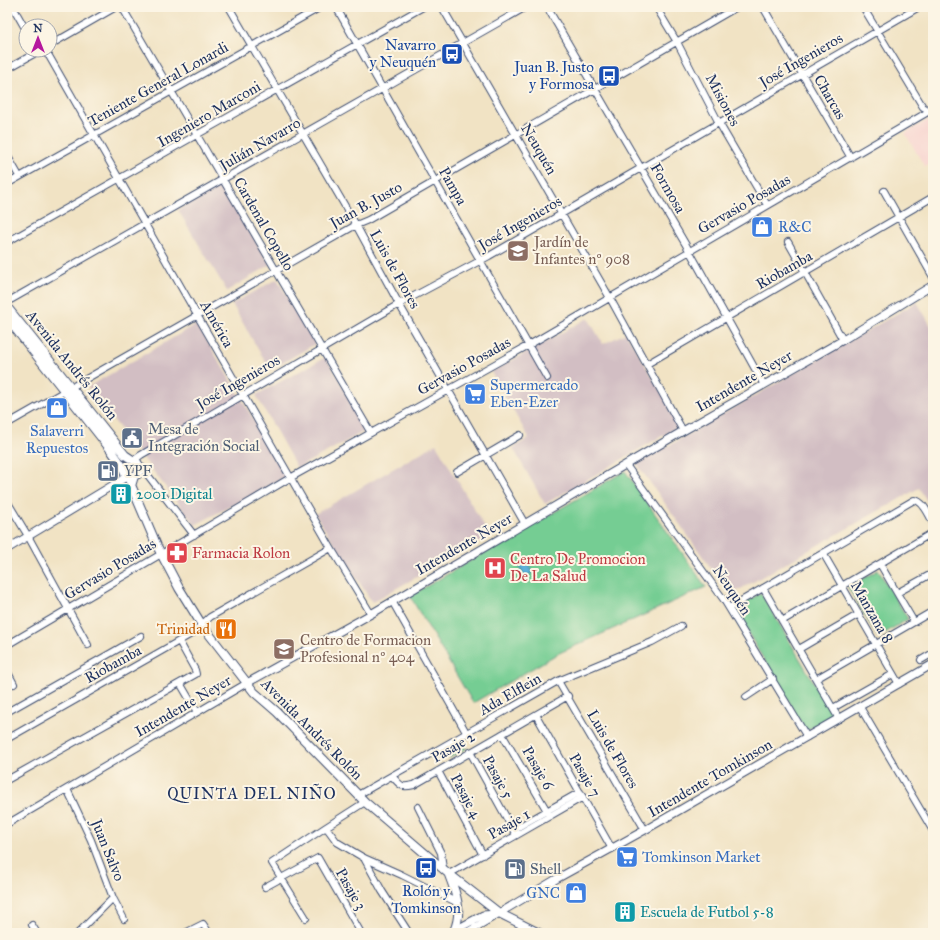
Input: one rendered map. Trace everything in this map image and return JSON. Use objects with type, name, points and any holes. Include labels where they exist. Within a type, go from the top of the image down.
[{"type":"main road","name":"Avenida Andrés Rolón","points":[[7,307],[69,390],[123,467],[125,474],[130,476],[138,474],[140,469],[135,462],[125,455],[69,390],[7,318]]},
{"type":"main road","points":[[123,467],[124,463],[135,462]]},
{"type":"main road","name":"Avenida Andrés Rolón","points":[[130,476],[131,486],[161,554],[202,625],[254,692],[277,712],[365,802],[446,871],[499,913],[539,933]]},
{"type":"main road","points":[[446,871],[456,892],[458,903],[458,922],[452,932]]},
{"type":"street","points":[[13,7],[19,18]]},
{"type":"street","points":[[58,40],[116,7]]},
{"type":"street","name":"Cardenal Copello","points":[[122,7],[371,433]]},
{"type":"street","name":"Luis de Flores","points":[[229,7],[302,135],[356,225],[399,304],[525,524]]},
{"type":"street","name":"Teniente General Lonardi","points":[[7,184],[321,7]]},
{"type":"street","name":"Pampa","points":[[336,7],[547,378]]},
{"type":"street","name":"Ingeniero Marconi","points":[[7,242],[423,7]]},
{"type":"street","name":"Neuquén","points":[[442,7],[610,298],[683,431]]},
{"type":"street","name":"Julián Navarro","points":[[7,302],[526,7]]},
{"type":"street","name":"Formosa","points":[[547,7],[690,252],[764,385]]},
{"type":"street","name":"Misiones","points":[[656,7],[677,42],[719,123],[767,205]]},
{"type":"street","name":"Juan B. Justo","points":[[7,424],[516,135],[737,7]]},
{"type":"street","name":"Charcas","points":[[763,7],[851,158]]},
{"type":"street","points":[[863,7],[923,107],[932,111]]},
{"type":"street","name":"José Ingenieros","points":[[135,462],[141,455],[399,304],[480,261],[919,7]]},
{"type":"street","points":[[7,69],[27,58]]},
{"type":"street","name":"América","points":[[50,58],[331,548],[371,614]]},
{"type":"street","name":"Gervasio Posadas","points":[[7,645],[291,478],[529,345],[690,252],[767,205],[932,111]]},
{"type":"street","points":[[7,155],[19,176]]},
{"type":"street","points":[[884,191],[933,278]]},
{"type":"street","name":"Riobamba","points":[[647,364],[933,197]]},
{"type":"street","points":[[788,242],[843,340]]},
{"type":"street","name":"Intendente Neyer","points":[[7,824],[247,683],[392,602],[683,431],[843,340],[933,285]]},
{"type":"street","points":[[457,472],[520,435]]},
{"type":"street","points":[[135,462],[194,535]]},
{"type":"street","name":"Neuquén","points":[[626,465],[729,608],[807,737]]},
{"type":"street","points":[[7,549],[130,476]]},
{"type":"street","points":[[729,608],[914,500],[921,502],[933,522]]},
{"type":"street","points":[[7,501],[88,645]]},
{"type":"street","points":[[782,621],[932,533],[933,530]]},
{"type":"street","name":"Riobamba","points":[[7,739],[193,633],[210,617],[331,548]]},
{"type":"street","name":"Manzana 8","points":[[823,553],[899,684]]},
{"type":"street","points":[[880,564],[914,622]]},
{"type":"street","points":[[897,593],[933,573]]},
{"type":"street","points":[[763,588],[839,719]]},
{"type":"street","points":[[392,602],[467,734]]},
{"type":"street","points":[[816,679],[933,611]]},
{"type":"street","points":[[799,649],[859,614]]},
{"type":"street","name":"Ada Elflein","points":[[358,795],[558,681],[652,642],[681,626]]},
{"type":"street","points":[[7,712],[141,636]]},
{"type":"street","points":[[7,780],[196,674],[179,641]]},
{"type":"street","points":[[921,660],[933,653]]},
{"type":"street","name":"Intendente Tomkinson","points":[[466,933],[558,878],[612,849],[933,664]]},
{"type":"street","points":[[7,671],[14,684]]},
{"type":"street","points":[[833,708],[893,674]]},
{"type":"street","points":[[746,697],[773,679]]},
{"type":"street","name":"Luis de Flores","points":[[558,681],[645,830]]},
{"type":"street","points":[[180,684],[197,712]]},
{"type":"street","name":"Pasaje 2","points":[[392,776],[403,786],[414,785],[568,696]]},
{"type":"street","points":[[860,707],[933,831]]},
{"type":"street","name":"Pasaje 7","points":[[536,715],[612,849]]},
{"type":"street","name":"Pasaje 6","points":[[502,734],[549,813]]},
{"type":"street","name":"Pasaje 5","points":[[470,752],[514,832]]},
{"type":"street","name":"Pasaje 4","points":[[438,771],[483,854]]},
{"type":"street","name":"Juan Salvo","points":[[67,789],[91,840],[113,898],[78,933]]},
{"type":"street","name":"Pasaje 1","points":[[446,871],[483,854],[514,832],[581,794]]},
{"type":"street","points":[[306,918],[273,865],[273,862],[365,802]]},
{"type":"street","points":[[418,807],[441,853],[446,871]]},
{"type":"street","points":[[326,827],[337,842],[364,858],[458,903]]},
{"type":"street","name":"Pasaje 3","points":[[282,878],[318,858],[361,933]]},
{"type":"street","points":[[364,858],[382,891],[409,933]]},
{"type":"street","points":[[265,887],[282,878]]},
{"type":"street","points":[[113,898],[124,919]]},
{"type":"street","name":"Intendente Tomkinson","points":[[452,932],[483,915],[499,913]]},
{"type":"street","points":[[186,933],[203,924],[209,933]]},
{"type":"street","points":[[32,925],[37,933]]},
{"type":"shaded area","points":[[933,117],[933,162],[925,167],[905,133]]},
{"type":"shaded area","points":[[222,184],[270,265],[227,291],[178,210]]},
{"type":"shaded area","points":[[277,279],[315,344],[270,370],[232,304]]},
{"type":"shaded area","points":[[917,302],[933,329],[933,511],[919,488],[730,595],[637,464]]},
{"type":"shaded area","points":[[588,318],[603,344],[626,333],[681,425],[545,504],[513,448],[529,438],[491,372]]},
{"type":"shaded area","points":[[197,324],[287,476],[195,525],[88,387]]},
{"type":"shaded area","points":[[326,357],[367,430],[297,468],[256,395]]},
{"type":"shaded area","points":[[436,444],[490,536],[372,602],[315,514]]},
{"type":"green space","points":[[625,471],[706,587],[557,654],[473,703],[410,596]]},
{"type":"green space","points":[[878,570],[908,619],[878,637],[848,587]]},
{"type":"green space","points":[[761,593],[833,715],[806,731],[734,609]]},
{"type":"green space","points":[[461,740],[466,749],[449,758],[444,750]]},
{"type":"water","points":[[527,561],[533,572],[525,577],[519,565]]},
{"type":"place","name":"Navarro y Neuquén","points":[[452,54]]},
{"type":"place","name":"Juan B. Justo y Formosa","points":[[609,76]]},
{"type":"place","name":"R&C","points":[[762,227]]},
{"type":"place","name":"Jardín de Infantes nº 908","points":[[518,251]]},
{"type":"place","name":"Supermercado Eben-Ezer","points":[[475,394]]},
{"type":"place","name":"Salaverri Repuestos","points":[[57,408]]},
{"type":"place","name":"Mesa de Integración Social","points":[[132,438]]},
{"type":"place","name":"YPF","points":[[108,471]]},
{"type":"place","name":"2001 Digital","points":[[121,494]]},
{"type":"place","name":"Farmacia Rolon","points":[[177,553]]},
{"type":"place","name":"Centro De Promocion De La Salud","points":[[495,568]]},
{"type":"place","name":"Trinidad","points":[[226,629]]},
{"type":"place","name":"Centro de Formacion Profesional nº 404","points":[[284,649]]},
{"type":"place","name":"Tomkinson Market","points":[[627,857]]},
{"type":"place","name":"Rolón y Tomkinson","points":[[426,868]]},
{"type":"place","name":"Shell","points":[[515,869]]},
{"type":"place","name":"GNC","points":[[576,893]]},
{"type":"place","name":"Escuela de Futbol 5-8","points":[[625,912]]},
{"type":"district","name":"QUINTA DEL NIÑO","points":[[252,793]]}]
